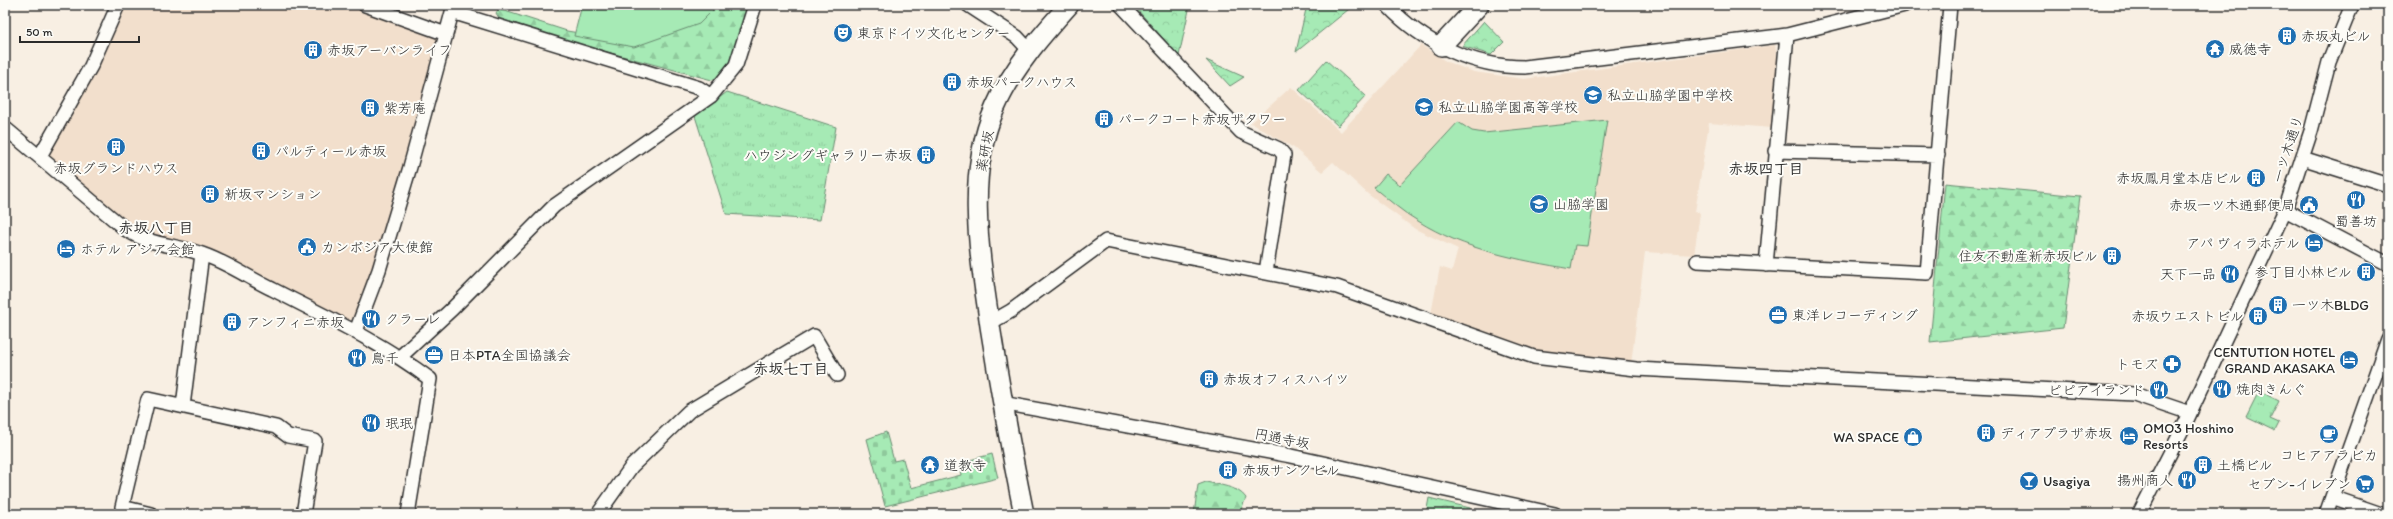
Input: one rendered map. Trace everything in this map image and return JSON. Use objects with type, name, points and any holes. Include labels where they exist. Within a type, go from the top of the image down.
[{"type":"street","points":[[40,156],[91,66],[118,5]]},
{"type":"street","points":[[365,5],[446,34]]},
{"type":"street","points":[[400,356],[452,309],[554,206],[711,96],[736,64],[755,5]]},
{"type":"street","points":[[968,5],[1017,38],[1030,51]]},
{"type":"street","name":"薬研坂","points":[[1024,514],[1002,403],[979,253],[978,217],[980,177],[984,141],[994,108],[1010,79],[1030,51],[1069,5]]},
{"type":"street","points":[[1122,5],[1241,132],[1279,148],[1284,155],[1266,272]]},
{"type":"street","points":[[1386,5],[1399,18],[1420,34],[1469,60],[1487,65],[1525,68],[1787,35],[1905,5]]},
{"type":"street","points":[[1441,46],[1480,5]]},
{"type":"street","points":[[1697,261],[1927,273],[1950,5]]},
{"type":"street","name":"一ツ木通り","points":[[2139,514],[2190,413],[2285,210],[2302,158],[2329,62],[2352,5]]},
{"type":"street","points":[[356,331],[379,270],[453,9],[699,88],[711,96]]},
{"type":"street","points":[[1766,265],[1775,151],[1787,35]]},
{"type":"street","points":[[5,128],[125,229],[137,237],[151,242],[202,254],[356,331],[400,356],[430,380],[408,514]]},
{"type":"street","points":[[1775,151],[1938,155]]},
{"type":"street","points":[[2302,158],[2388,185]]},
{"type":"street","points":[[2285,210],[2388,264]]},
{"type":"street","points":[[990,323],[1011,311],[1106,241],[1337,286],[1534,357],[1636,369],[2134,394],[2190,413]]},
{"type":"street","points":[[183,406],[202,254]]},
{"type":"street","points":[[598,514],[632,466],[689,411],[814,336],[837,375]]},
{"type":"street","points":[[2326,514],[2388,339]]},
{"type":"street","points":[[151,514],[122,507],[148,399],[276,427],[288,436],[315,441],[303,514]]},
{"type":"street","name":"円通寺坂","points":[[1002,403],[1291,456],[1555,514]]},
{"type":"street","points":[[2332,497],[2381,514]]},
{"type":"shaded area","points":[[120,5],[352,5],[435,35],[440,40],[408,167],[358,314],[353,320],[345,319],[215,252],[149,237],[134,230],[49,159],[46,154]]},
{"type":"shaded area","name":"山脇学園","points":[[1421,45],[1447,62],[1474,72],[1524,79],[1775,45],[1779,65],[1772,128],[1709,123],[1695,212],[1700,213],[1694,255],[1645,252],[1631,364],[1538,354],[1431,314],[1440,267],[1452,271],[1458,249],[1415,229],[1369,195],[1333,162],[1322,172],[1294,148],[1251,123],[1291,87],[1341,132]]},
{"type":"green space","points":[[582,5],[718,5],[699,24],[634,47],[574,36]]},
{"type":"green space","points":[[705,5],[749,5],[733,58],[720,75],[712,80],[562,40],[499,18],[496,13],[498,10],[508,12],[567,31],[614,39]]},
{"type":"green space","points":[[1133,5],[1190,5],[1179,56]]},
{"type":"green space","points":[[1307,5],[1354,5],[1296,52]]},
{"type":"green space","points":[[1484,21],[1504,42],[1491,55],[1462,46]]},
{"type":"green space","points":[[1206,60],[1244,77],[1230,86]]},
{"type":"green space","points":[[1326,60],[1366,96],[1338,126],[1299,90]]},
{"type":"green space","points":[[727,92],[836,127],[820,220],[726,214],[695,116]]},
{"type":"green space","points":[[1607,120],[1587,246],[1575,245],[1571,269],[1512,258],[1473,247],[1436,231],[1412,217],[1374,188],[1386,174],[1400,185],[1458,122],[1472,131],[1484,133]]},
{"type":"green space","points":[[1945,183],[2080,196],[2063,328],[1930,342]]},
{"type":"green space","points":[[2259,391],[2279,401],[2270,419],[2279,423],[2275,431],[2246,417]]},
{"type":"green space","points":[[886,432],[894,461],[903,459],[911,488],[961,475],[959,463],[992,454],[998,478],[885,506],[867,439]]},
{"type":"green space","points":[[1206,482],[1233,488],[1242,494],[1246,498],[1239,514],[1194,514],[1198,485]]},
{"type":"green space","points":[[1429,498],[1470,508],[1469,514],[1426,514]]},
{"type":"place","name":"東京ドイツ文化センター","points":[[843,33]]},
{"type":"place","name":"赤坂丸ビル","points":[[2287,36]]},
{"type":"place","name":"威徳寺","points":[[2215,49]]},
{"type":"place","name":"赤坂アーバンライフ","points":[[313,50]]},
{"type":"place","name":"赤坂パークハウス","points":[[952,82]]},
{"type":"place","name":"私立山脇学園中学校","points":[[1593,95]]},
{"type":"place","name":"私立山脇学園高等学校","points":[[1424,107]]},
{"type":"place","name":"紫芳庵","points":[[370,108]]},
{"type":"place","name":"パークコート赤坂ザタワー","points":[[1104,119]]},
{"type":"place","name":"赤坂グランドハウス","points":[[116,147]]},
{"type":"place","name":"パルティール赤坂","points":[[261,151]]},
{"type":"place","name":"ハウジングギャラリー赤坂","points":[[926,155]]},
{"type":"place","name":"赤坂鳳月堂本店ビル","points":[[2256,178]]},
{"type":"place","name":"新坂マンション","points":[[210,194]]},
{"type":"place","name":"蜀善坊","points":[[2356,200]]},
{"type":"place","name":"山脇学園","points":[[1539,204]]},
{"type":"place","name":"赤坂一ツ木通郵便局","points":[[2309,205]]},
{"type":"place","name":"アパ ヴィラホテル","points":[[2314,243]]},
{"type":"place","name":"カンボジア大使館","points":[[307,247]]},
{"type":"place","name":"ホテル アジア会館","points":[[66,249]]},
{"type":"place","name":"住友不動産新赤坂ビル","points":[[2112,256]]},
{"type":"place","name":"参丁目小林ビル","points":[[2366,272]]},
{"type":"place","name":"天下一品","points":[[2230,274]]},
{"type":"place","name":"一ツ木BLDG","points":[[2278,305]]},
{"type":"place","name":"東洋レコーディング","points":[[1778,315]]},
{"type":"place","name":"赤坂ウエストビル","points":[[2258,316]]},
{"type":"place","name":"クラーレ","points":[[371,319]]},
{"type":"place","name":"アンフィニ赤坂","points":[[232,322]]},
{"type":"place","name":"日本PTA全国協議会","points":[[434,355]]},
{"type":"place","name":"鳥千","points":[[357,358]]},
{"type":"place","name":"CENTUTION HOTEL GRAND AKASAKA","points":[[2349,360]]},
{"type":"place","name":"トモズ","points":[[2172,364]]},
{"type":"place","name":"赤坂オフィスハイツ","points":[[1209,379]]},
{"type":"place","name":"焼肉きんぐ","points":[[2222,389]]},
{"type":"place","name":"ピピアイランド","points":[[2159,390]]},
{"type":"place","name":"珉珉","points":[[371,423]]},
{"type":"place","name":"ディアプラザ赤坂","points":[[1986,433]]},
{"type":"place","name":"コヒアアラビカ","points":[[2329,434]]},
{"type":"place","name":"OMO3 Hoshino Resorts","points":[[2129,436]]},
{"type":"place","name":"WA SPACE","points":[[1913,437]]},
{"type":"place","name":"道教寺","points":[[930,465]]},
{"type":"place","name":"土橋ビル","points":[[2203,465]]},
{"type":"place","name":"赤坂サンクビル","points":[[1228,470]]},
{"type":"place","name":"揚州商人","points":[[2187,480]]},
{"type":"place","name":"Usagiya","points":[[2029,481]]},
{"type":"place","name":"セブン-イレブン","points":[[2365,484]]},
{"type":"district","name":"赤坂四丁目","points":[[1766,169]]},
{"type":"district","name":"赤坂八丁目","points":[[156,228]]},
{"type":"district","name":"赤坂七丁目","points":[[791,369]]}]
